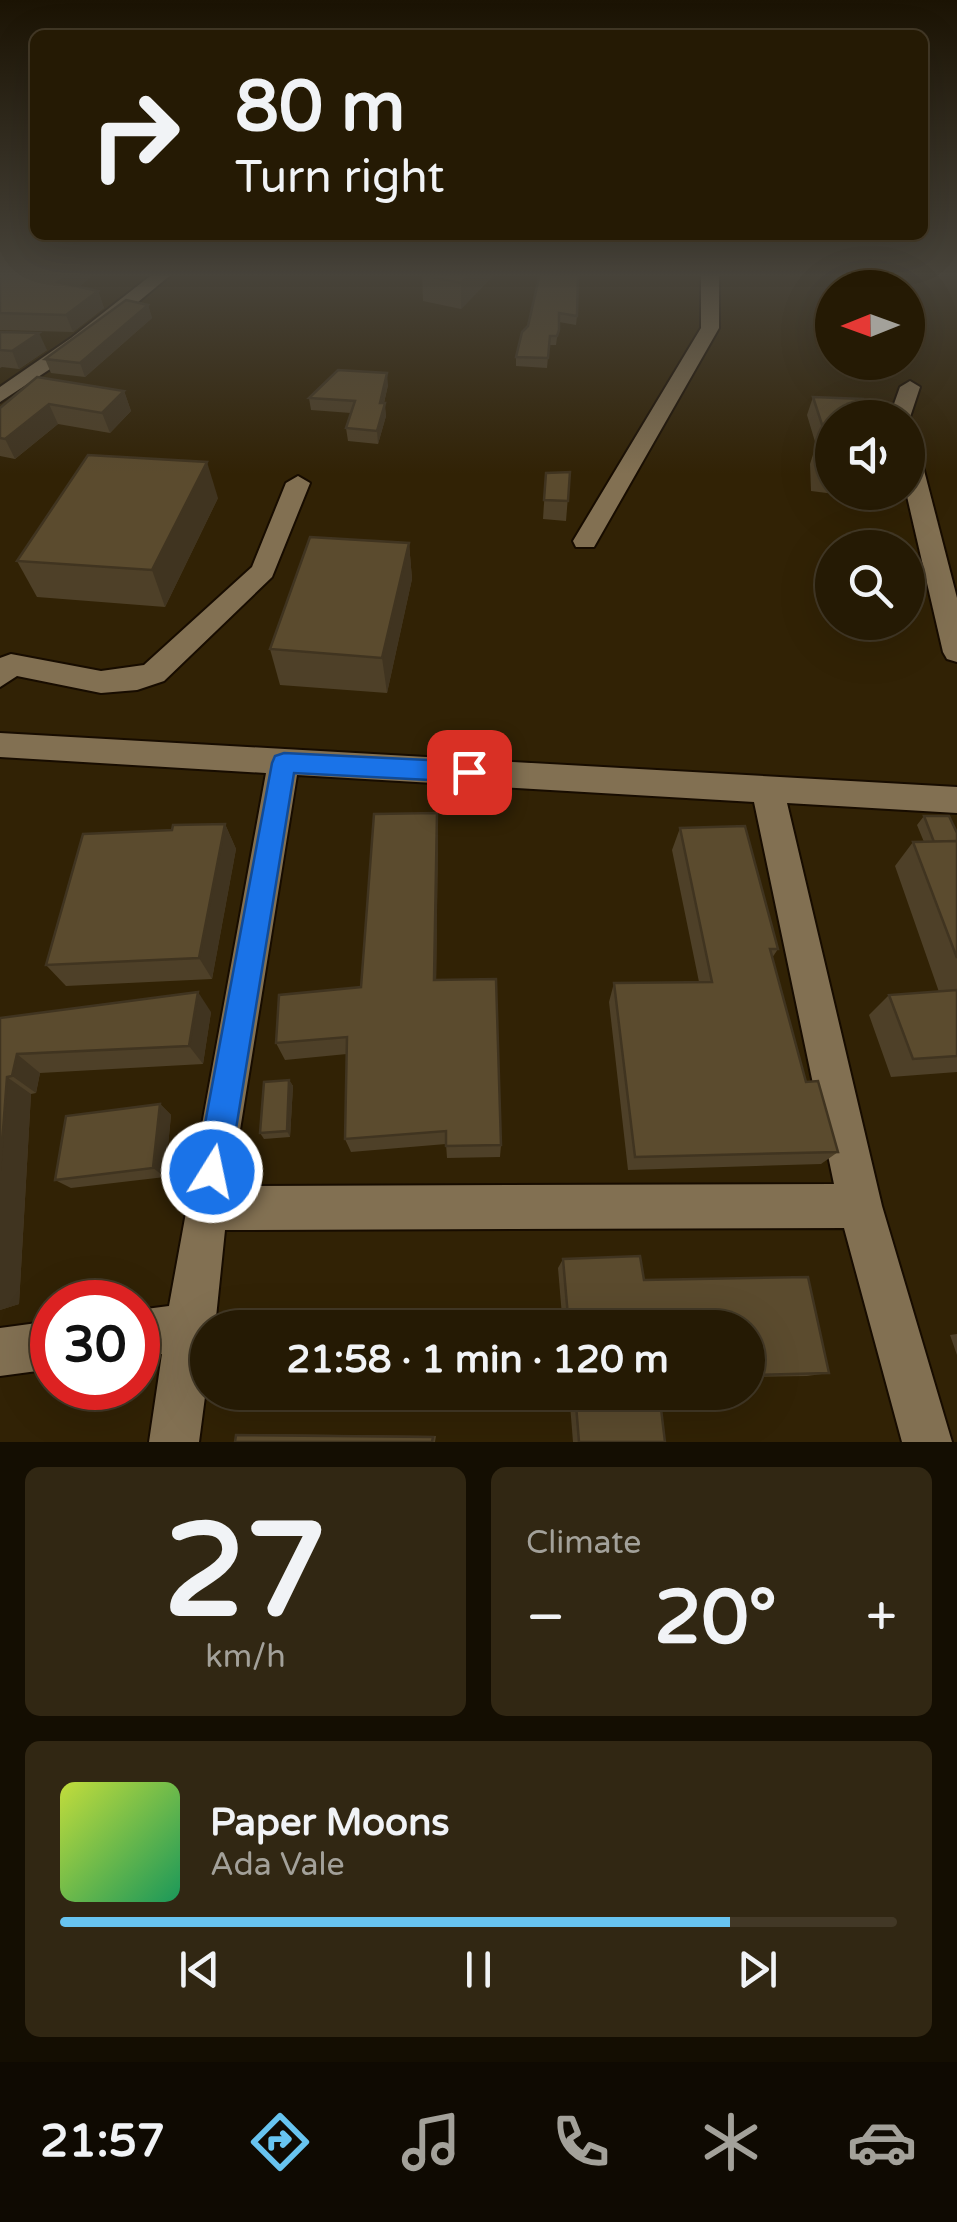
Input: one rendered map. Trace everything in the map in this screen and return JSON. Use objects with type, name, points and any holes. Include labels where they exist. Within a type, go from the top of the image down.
[{"type":"street","points":[[586,541],[703,340]]},
{"type":"street","points":[[39,341],[78,342]]},
{"type":"street","points":[[0,396],[78,342]]},
{"type":"street","points":[[906,400],[910,387]]},
{"type":"street","points":[[0,676],[11,664],[76,680],[136,682],[154,674],[263,571],[298,483]]},
{"type":"street","points":[[922,510],[957,652]]},
{"type":"street","points":[[0,745],[767,786],[957,800]]},
{"type":"street","points":[[193,1310],[206,1208],[284,763]]},
{"type":"street","points":[[767,786],[860,1206],[927,1442]]},
{"type":"street","points":[[206,1208],[860,1206]]},
{"type":"street","points":[[160,1331],[190,1327]]},
{"type":"street","points":[[174,1442],[190,1334]]},
{"type":"street","points":[[0,1352],[30,1348]]},
{"type":"building","points":[[0,340],[28,340],[12,351],[0,350]]},
{"type":"building","points":[[71,340],[107,340],[80,363],[45,359]]},
{"type":"building","points":[[520,340],[550,340],[548,358],[516,357]]},
{"type":"building","points":[[338,370],[387,373],[380,403],[385,403],[377,431],[346,428],[355,401],[309,398]]},
{"type":"building","points":[[37,377],[124,391],[102,413],[49,404],[5,439],[0,438],[0,408]]},
{"type":"building","points":[[813,397],[863,400],[815,400],[815,403]]},
{"type":"building","points":[[88,455],[207,462],[152,570],[17,561]]},
{"type":"building","points":[[570,472],[568,501],[544,500],[546,473]]},
{"type":"building","points":[[310,537],[409,543],[382,658],[270,649]]},
{"type":"building","points":[[437,813],[434,980],[496,979],[501,1145],[446,1146],[446,1131],[345,1139],[347,1037],[276,1043],[279,995],[361,987],[374,814]]},
{"type":"building","points":[[924,816],[949,816],[957,841],[934,842]]},
{"type":"building","points":[[225,824],[199,958],[46,965],[83,834]]},
{"type":"building","points":[[745,826],[778,949],[770,949],[806,1082],[818,1081],[838,1152],[635,1157],[614,983],[712,982],[680,828]]},
{"type":"building","points":[[957,841],[957,958],[913,842]]},
{"type":"building","points":[[957,990],[957,1056],[913,1059],[889,995]]},
{"type":"building","points":[[198,992],[189,1046],[17,1054],[12,1076],[7,1077],[0,1171],[0,1018]]},
{"type":"building","points":[[289,1080],[287,1131],[260,1133],[264,1082]]},
{"type":"building","points":[[160,1104],[153,1168],[55,1180],[66,1116]]},
{"type":"building","points":[[640,1256],[644,1280],[808,1277],[829,1373],[765,1375],[765,1310],[567,1310],[563,1259]]},
{"type":"building","points":[[576,1410],[661,1410],[665,1442],[579,1442]]},
{"type":"building","points":[[236,1435],[433,1437],[432,1442],[235,1442]]},
{"type":"route","points":[[212,1172],[284,763],[469,772]]}]
